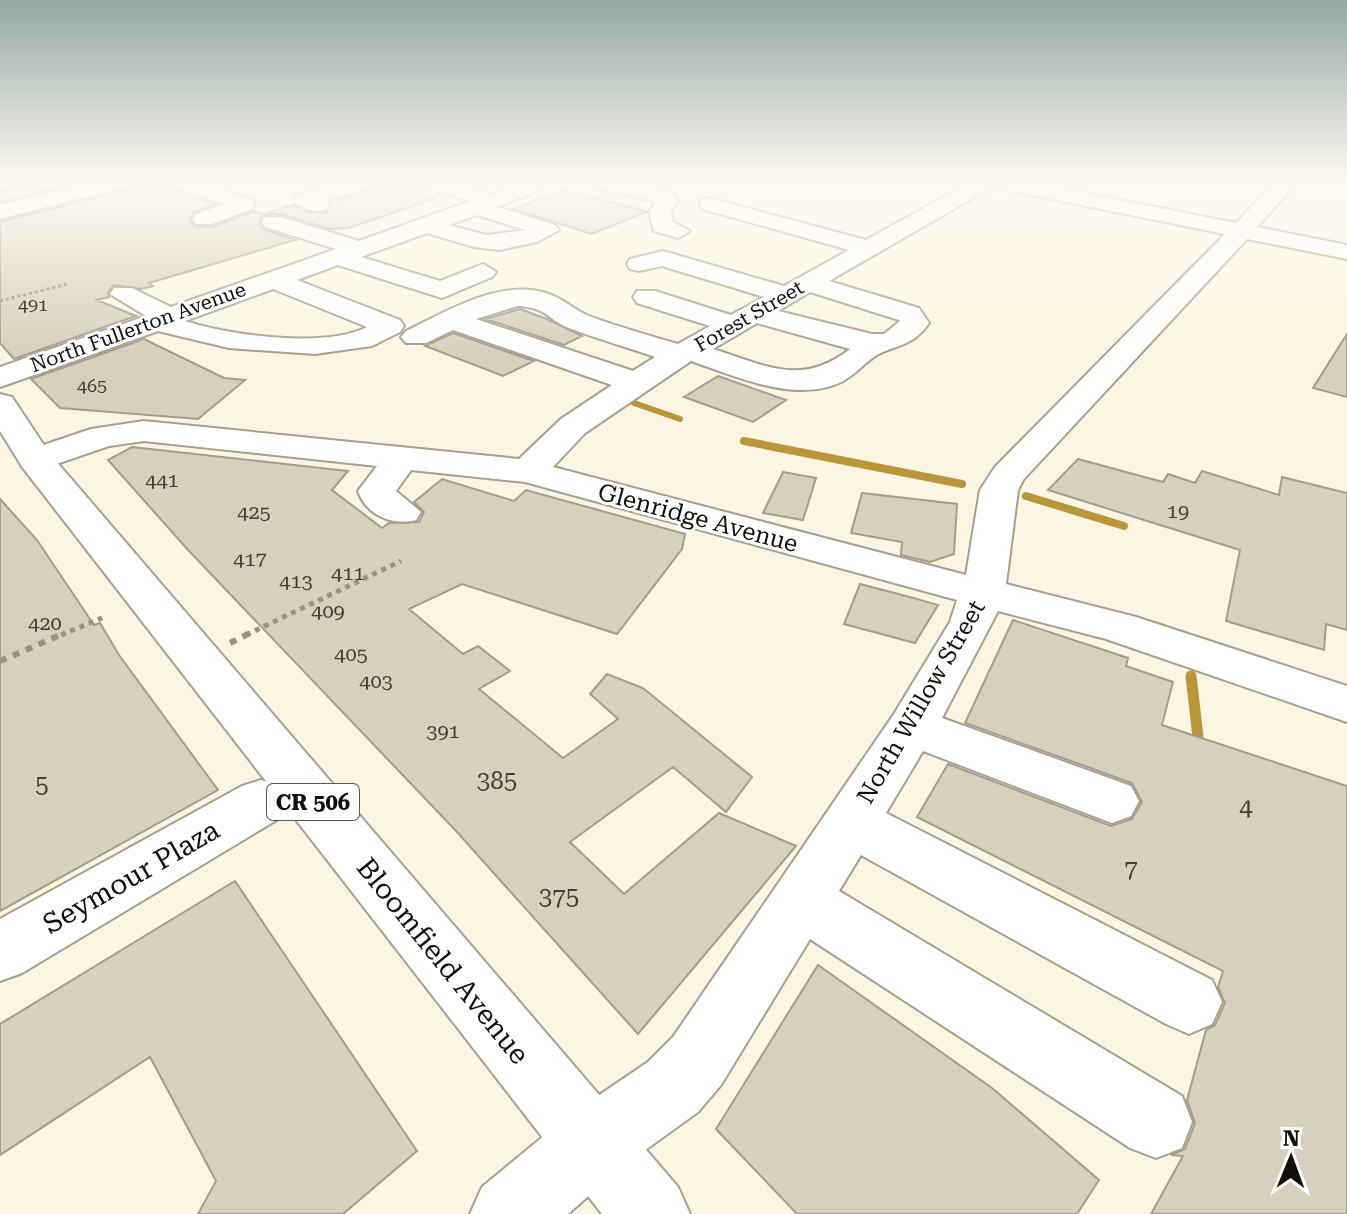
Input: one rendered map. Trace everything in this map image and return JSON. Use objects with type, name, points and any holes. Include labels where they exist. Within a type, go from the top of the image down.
[{"type":"street","points":[[313,239],[442,290],[483,272],[445,260]]},
{"type":"street","points":[[386,239],[420,252]]},
{"type":"street","name":"North Fullerton Avenue","points":[[0,378],[386,239]]},
{"type":"street","points":[[473,239],[499,246],[525,239]]},
{"type":"street","points":[[835,239],[869,248]]},
{"type":"street","name":"Forest Street","points":[[528,471],[573,426],[635,382],[886,239]]},
{"type":"street","name":"North Willow Street","points":[[509,1214],[593,1143],[673,1087],[697,1061],[912,727],[972,622],[984,593],[999,490],[1008,475],[1236,239]]},
{"type":"street","points":[[1281,239],[1347,252]]},
{"type":"street","points":[[639,264],[663,258],[909,314],[915,323],[888,343],[876,342],[744,319],[646,297]]},
{"type":"street","points":[[273,280],[403,331]]},
{"type":"street","points":[[123,294],[163,319],[213,338],[321,345],[452,320],[498,299],[521,297],[564,309],[575,321],[684,353],[793,379],[818,380],[853,361],[876,342]]},
{"type":"street","points":[[452,320],[635,382]]},
{"type":"street","name":"Bloomfield Avenue","points":[[0,404],[36,460],[651,1214]]},
{"type":"street","name":"Glenridge Avenue","points":[[36,460],[103,436],[144,431],[401,488],[528,471],[660,518],[984,593],[1186,647],[1347,704]]},
{"type":"street","points":[[912,727],[1112,801]]},
{"type":"street","name":"Seymour Plaza","points":[[0,952],[261,802]]},
{"type":"street","points":[[851,822],[1189,1002]]},
{"type":"street","points":[[801,900],[1156,1122]]},
{"type":"path","points":[[0,301],[67,284]]},
{"type":"path","points":[[197,658],[401,561]]},
{"type":"path","points":[[0,661],[102,618]]},
{"type":"building","points":[[0,239],[295,240],[149,283],[153,286],[141,289],[114,285],[108,292],[109,297],[97,300],[136,316],[14,359],[0,343]]},
{"type":"building","points":[[520,309],[582,336],[564,345],[486,319]]},
{"type":"building","points":[[453,333],[534,361],[503,376],[425,346]]},
{"type":"building","points":[[1347,334],[1347,397],[1313,388]]},
{"type":"building","points":[[144,339],[224,378],[245,380],[198,419],[60,408],[31,379]]},
{"type":"building","points":[[718,376],[786,400],[753,422],[684,397]]},
{"type":"building","points":[[132,447],[348,471],[332,490],[382,528],[389,523],[419,522],[424,512],[414,502],[442,479],[514,501],[526,490],[685,534],[682,549],[617,634],[462,584],[409,609],[463,654],[478,646],[510,671],[479,689],[563,758],[618,719],[590,694],[607,674],[643,688],[752,777],[726,812],[673,767],[570,842],[624,894],[719,813],[796,846],[638,1034],[457,832],[189,551],[108,460]]},
{"type":"building","points":[[1078,459],[1163,482],[1168,474],[1195,483],[1202,471],[1279,495],[1282,477],[1347,493],[1347,630],[1326,624],[1324,650],[1226,621],[1240,550],[1048,490]]},
{"type":"building","points":[[783,472],[816,478],[803,520],[763,513]]},
{"type":"building","points":[[862,493],[957,504],[954,554],[930,562],[901,555],[902,542],[851,533]]},
{"type":"building","points":[[0,499],[37,540],[94,625],[100,623],[119,655],[218,790],[0,911]]},
{"type":"building","points":[[860,584],[938,605],[915,643],[844,624]]},
{"type":"building","points":[[1013,620],[1128,658],[1126,666],[1173,682],[1162,725],[1347,786],[1347,1214],[1151,1214],[1183,1156],[1171,1155],[1185,1149],[1195,1123],[1187,1100],[1206,1030],[1215,1025],[1225,1003],[1218,987],[1223,971],[917,817],[948,764],[1111,826],[1132,819],[1142,802],[1132,783],[965,723]]},
{"type":"building","points":[[235,881],[417,1151],[343,1214],[198,1214],[216,1181],[150,1057],[0,1155],[0,1024]]},
{"type":"building","points":[[818,965],[992,1088],[1099,1180],[1077,1214],[797,1214],[716,1129]]},
{"type":"waterway","points":[[634,403],[680,419]]},
{"type":"waterway","points":[[754,443],[744,441],[962,484]]},
{"type":"waterway","points":[[1026,496],[1124,526]]},
{"type":"waterway","points":[[1191,676],[1198,737]]}]
